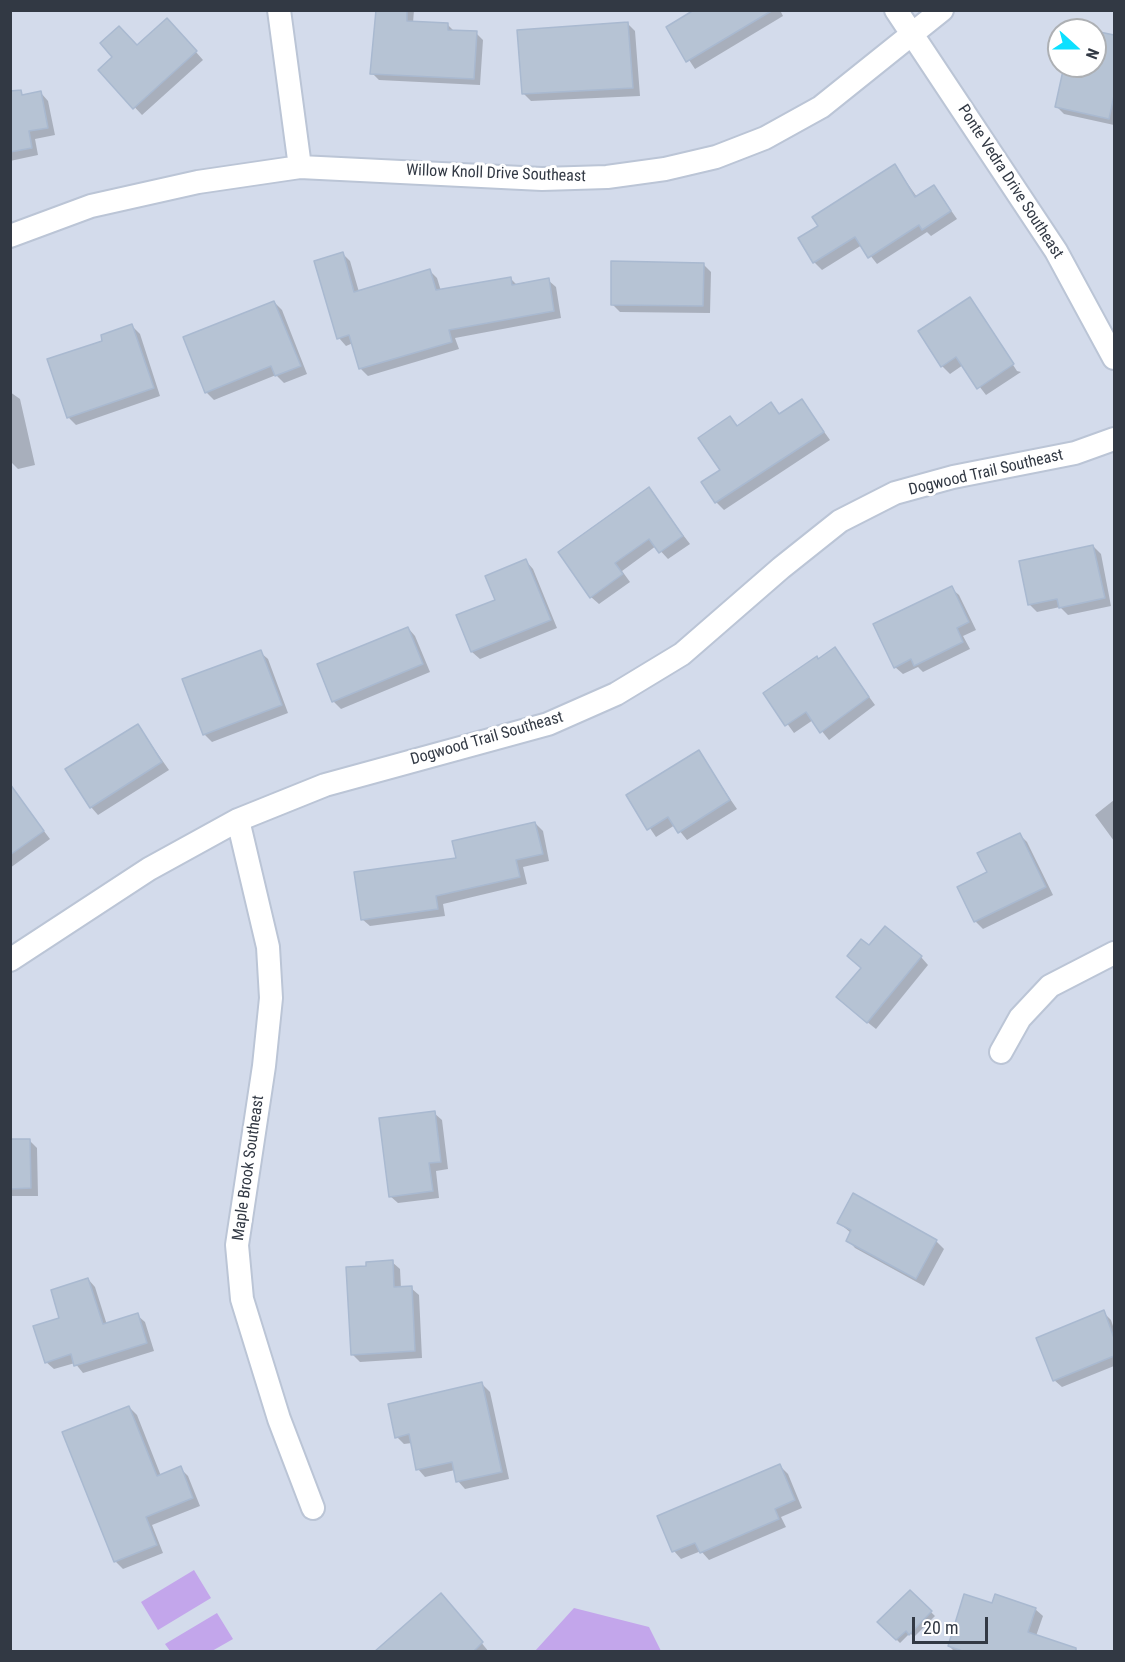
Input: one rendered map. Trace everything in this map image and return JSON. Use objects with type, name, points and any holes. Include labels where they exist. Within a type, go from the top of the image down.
[{"type":"street","points":[[279,10],[300,167]]},
{"type":"street","name":"Ponte Vedra Drive Southeast","points":[[896,10],[1056,251],[1114,358]]},
{"type":"street","name":"Willow Knoll Drive Southeast","points":[[10,236],[91,206],[198,182],[300,167],[542,179],[607,177],[665,170],[716,157],[765,138],[821,107],[942,10]]},
{"type":"street","name":"Dogwood Trail Southeast","points":[[10,960],[149,869],[238,820],[325,785],[548,724],[616,694],[682,654],[781,568],[840,521],[895,494],[953,477],[1075,453],[1114,439]]},
{"type":"street","name":"Maple Brook Southeast","points":[[238,820],[267,947],[271,998],[264,1066],[237,1245],[242,1299],[286,1438],[313,1508]]},
{"type":"street","points":[[1001,1052],[1020,1018],[1050,986],[1114,953]]},
{"type":"shaded area","points":[[11,11],[1114,11],[1114,1651],[11,1651]]},
{"type":"shaded area","points":[[194,1570],[211,1598],[158,1630],[141,1602]]},
{"type":"shaded area","points":[[574,1608],[649,1627],[661,1651],[535,1651]]},
{"type":"shaded area","points":[[217,1613],[233,1639],[212,1651],[170,1651],[165,1644]]},
{"type":"building","points":[[376,10],[407,10],[407,21],[448,23],[448,30],[477,31],[474,79],[370,74]]},
{"type":"building","points":[[694,10],[773,10],[686,62],[666,27]]},
{"type":"building","points":[[167,18],[197,51],[133,109],[98,70],[112,57],[100,43],[119,26],[137,45]]},
{"type":"building","points":[[628,22],[633,88],[522,94],[517,30]]},
{"type":"building","points":[[1107,34],[1114,35],[1114,96],[1109,119],[1055,107],[1061,78],[1107,78]]},
{"type":"building","points":[[21,90],[22,95],[41,91],[48,128],[29,131],[32,148],[10,152],[10,91]]},
{"type":"building","points":[[895,164],[915,197],[934,185],[951,211],[922,230],[919,225],[868,258],[855,237],[813,263],[798,238],[818,226],[812,217]]},
{"type":"building","points":[[343,252],[354,292],[430,269],[436,290],[511,277],[512,285],[549,278],[554,311],[449,330],[452,342],[359,369],[349,335],[337,339],[314,261]]},
{"type":"building","points":[[611,261],[704,263],[703,306],[611,305]]},
{"type":"building","points":[[970,297],[1014,364],[977,389],[956,357],[941,367],[918,331]]},
{"type":"building","points":[[274,301],[301,366],[275,376],[271,366],[205,393],[183,337]]},
{"type":"building","points":[[132,324],[154,388],[67,418],[47,359],[102,341],[101,335]]},
{"type":"building","points":[[802,399],[824,432],[715,503],[701,482],[720,470],[698,438],[730,416],[737,426],[771,402],[779,414]]},
{"type":"building","points":[[649,487],[683,536],[659,553],[649,539],[615,563],[623,574],[590,598],[558,552]]},
{"type":"building","points":[[1093,545],[1105,598],[1059,608],[1057,599],[1028,605],[1019,561]]},
{"type":"building","points":[[526,559],[551,620],[471,652],[456,615],[495,600],[485,576]]},
{"type":"building","points":[[952,586],[969,622],[957,628],[963,642],[914,666],[911,659],[894,668],[873,624]]},
{"type":"building","points":[[408,627],[423,664],[332,702],[317,664]]},
{"type":"building","points":[[835,647],[869,697],[820,733],[806,712],[785,726],[763,693],[817,656],[818,659]]},
{"type":"building","points":[[261,650],[282,705],[203,735],[182,679]]},
{"type":"building","points":[[138,724],[162,762],[90,808],[65,769]]},
{"type":"building","points":[[699,750],[730,800],[678,833],[668,817],[647,830],[626,795]]},
{"type":"building","points":[[10,784],[44,831],[10,855]]},
{"type":"building","points":[[535,822],[543,854],[516,860],[520,877],[436,896],[438,909],[361,920],[354,872],[456,858],[452,841]]},
{"type":"building","points":[[1020,833],[1046,887],[974,922],[957,887],[987,872],[977,853]]},
{"type":"building","points":[[885,926],[922,956],[867,1023],[836,997],[861,968],[847,956],[861,939],[869,945]]},
{"type":"building","points":[[435,1111],[441,1162],[429,1163],[433,1191],[389,1197],[379,1118]]},
{"type":"building","points":[[10,1139],[30,1139],[31,1188],[10,1189]]},
{"type":"building","points":[[853,1193],[937,1240],[916,1279],[846,1241],[851,1230],[837,1223]]},
{"type":"building","points":[[393,1260],[394,1287],[412,1286],[415,1351],[351,1355],[346,1267],[366,1266],[366,1262]]},
{"type":"building","points":[[88,1278],[103,1324],[138,1313],[147,1343],[74,1366],[71,1354],[45,1363],[33,1326],[59,1318],[51,1290]]},
{"type":"building","points":[[1104,1310],[1114,1338],[1114,1356],[1053,1381],[1036,1338]]},
{"type":"building","points":[[482,1382],[502,1472],[456,1482],[452,1462],[416,1470],[409,1434],[395,1438],[388,1404]]},
{"type":"building","points":[[129,1406],[157,1476],[181,1466],[193,1498],[146,1517],[157,1545],[114,1562],[62,1432]]},
{"type":"building","points":[[780,1464],[795,1500],[775,1509],[779,1519],[700,1553],[695,1543],[672,1552],[657,1516]]},
{"type":"building","points":[[910,1590],[932,1611],[909,1635],[906,1631],[896,1640],[877,1622]]},
{"type":"building","points":[[441,1593],[483,1642],[473,1652],[374,1652]]},
{"type":"building","points":[[964,1594],[992,1603],[995,1594],[1036,1608],[1028,1632],[1076,1648],[1076,1652],[965,1652],[948,1646]]}]
